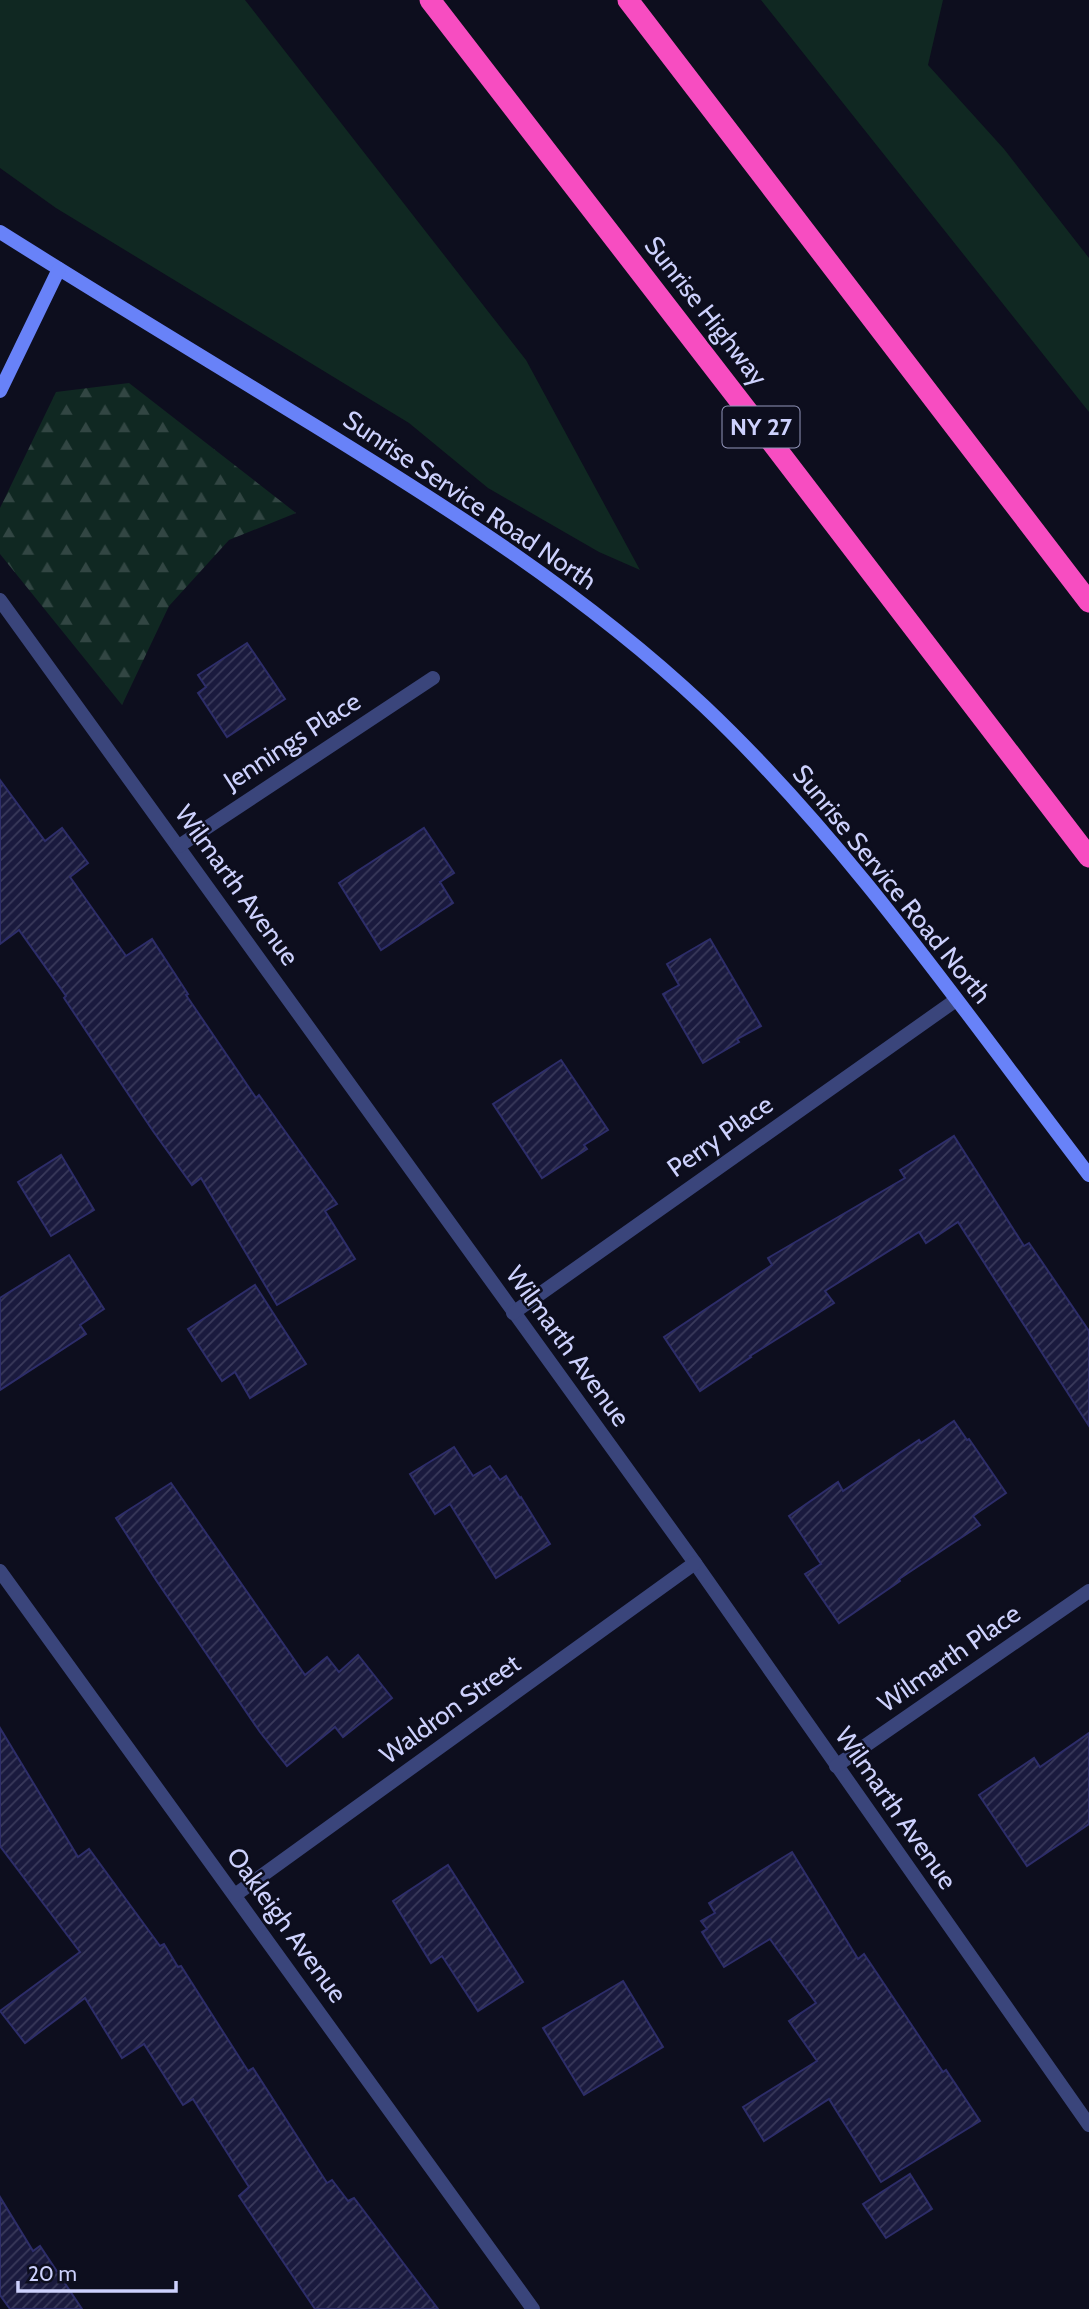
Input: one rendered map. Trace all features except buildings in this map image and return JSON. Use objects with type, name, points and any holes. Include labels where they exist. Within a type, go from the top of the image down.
[{"type":"highway","name":"Sunrise Highway","points":[[430,0],[1089,857]]},
{"type":"highway","points":[[628,0],[1089,602]]},
{"type":"main road","name":"Sunrise Service Road North","points":[[0,232],[495,540],[615,628],[704,706],[790,794],[860,876],[1089,1175]]},
{"type":"main road","points":[[0,391],[59,269]]},
{"type":"street","name":"Wilmarth Avenue","points":[[0,600],[695,1563],[1089,2125]]},
{"type":"street","name":"Jennings Place","points":[[179,846],[433,678]]},
{"type":"street","name":"Perry Place","points":[[513,1313],[956,1000]]},
{"type":"street","name":"Waldron Street","points":[[235,1895],[695,1563]]},
{"type":"street","name":"Oakleigh Avenue","points":[[0,1571],[533,2309]]},
{"type":"street","name":"Wilmarth Place","points":[[836,1766],[1089,1591]]},
{"type":"green space","points":[[0,0],[245,0],[526,360],[640,570],[599,552],[488,488],[409,423],[56,208],[0,168]]},
{"type":"green space","points":[[761,0],[943,0],[928,65],[1004,149],[1089,258],[1089,412]]},
{"type":"green space","points":[[129,383],[296,513],[229,540],[169,606],[122,705],[0,554],[0,508],[56,392]]}]
